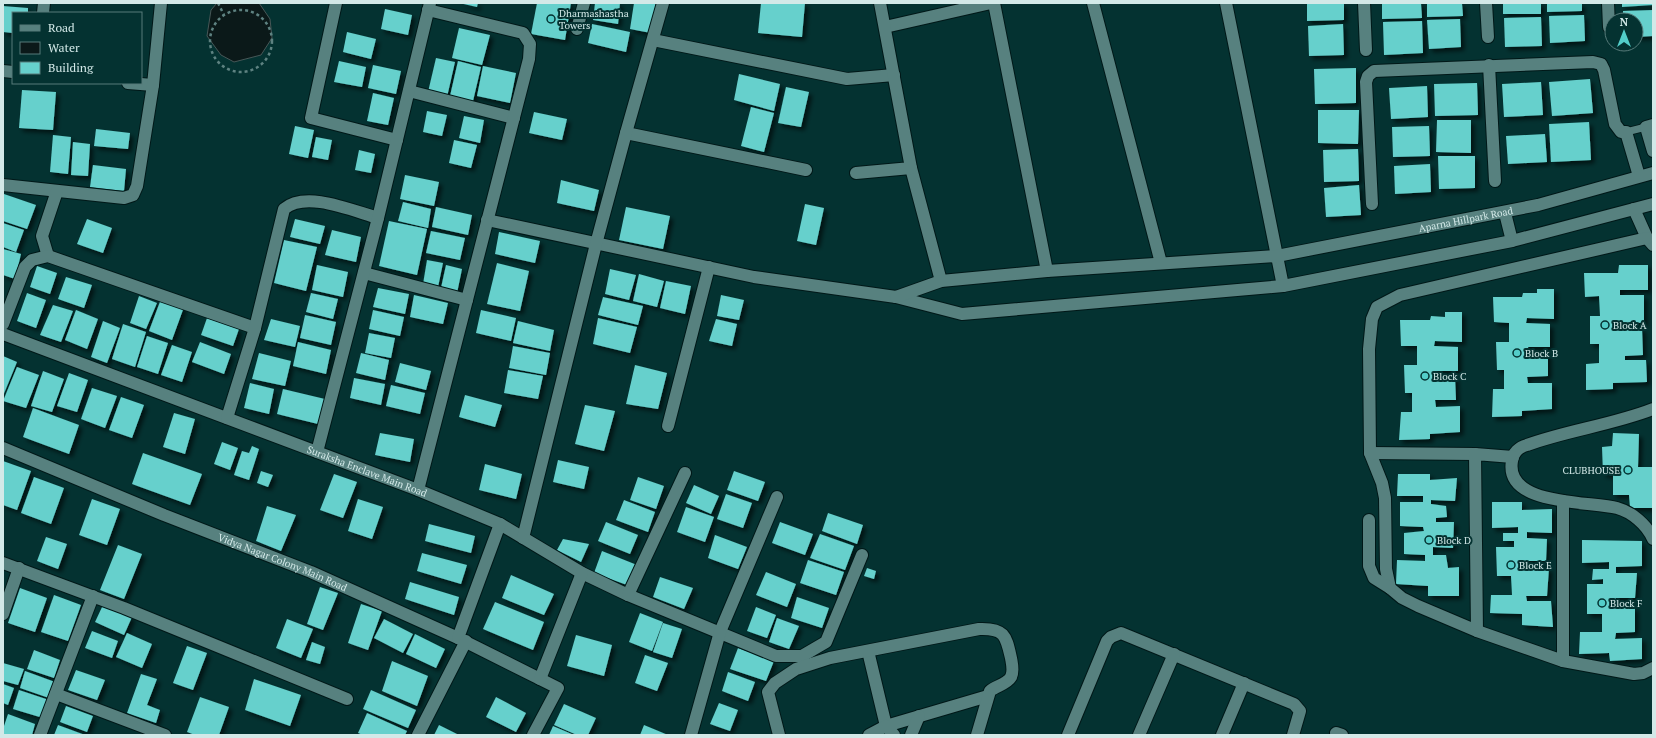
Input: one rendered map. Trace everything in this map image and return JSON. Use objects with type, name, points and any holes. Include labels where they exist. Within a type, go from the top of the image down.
[{"type":"street","points":[[3,185],[124,198],[133,195],[137,186],[153,85],[161,3]]},
{"type":"street","points":[[336,3],[311,118],[397,140]]},
{"type":"street","points":[[577,29],[584,3]]},
{"type":"street","points":[[523,538],[596,244],[626,133],[654,40],[663,3]]},
{"type":"street","points":[[880,3],[911,168],[941,281]]},
{"type":"street","points":[[885,27],[991,3]]},
{"type":"street","points":[[994,3],[1047,271]]},
{"type":"street","points":[[1093,3],[1161,263]]},
{"type":"street","points":[[1226,3],[1282,286]]},
{"type":"street","points":[[1364,3],[1366,50]]},
{"type":"street","points":[[1486,3],[1488,37]]},
{"type":"street","points":[[317,452],[378,218],[429,6],[522,34],[530,44],[529,59],[418,490]]},
{"type":"street","points":[[654,40],[847,79],[894,75]]},
{"type":"street","points":[[1372,204],[1366,82],[1368,76],[1374,71],[1593,62],[1601,64],[1604,70],[1615,124],[1621,132],[1626,132],[1639,176]]},
{"type":"street","points":[[1489,66],[1495,181]]},
{"type":"street","points":[[140,84],[153,85]]},
{"type":"street","points":[[409,91],[514,118]]},
{"type":"street","points":[[1650,126],[1653,151]]},
{"type":"street","points":[[626,133],[806,170]]},
{"type":"street","points":[[856,173],[911,168]]},
{"type":"street","name":"Aparna Hillpark Road","points":[[896,297],[941,281],[1047,271],[1277,256],[1505,213],[1653,172]]},
{"type":"street","points":[[48,256],[42,236],[57,191]]},
{"type":"street","points":[[227,418],[255,328],[284,209],[289,205],[300,201],[312,200],[378,218]]},
{"type":"street","points":[[487,220],[754,277],[896,297],[962,314],[1282,286],[1512,241],[1653,204]]},
{"type":"street","points":[[1390,588],[1386,569],[1385,498],[1382,483],[1370,452],[1369,349],[1372,319],[1377,307],[1400,295],[1650,242],[1634,209]]},
{"type":"street","points":[[1505,213],[1512,241]]},
{"type":"street","points":[[3,324],[25,267],[32,260],[48,256],[255,328]]},
{"type":"street","points":[[668,426],[709,267]]},
{"type":"street","points":[[364,273],[467,300]]},
{"type":"street","name":"Suraksha Enclave Main Road","points":[[3,334],[418,490],[500,524],[582,573],[628,595],[776,656],[802,656],[826,642]]},
{"type":"street","points":[[1653,408],[1588,429],[1548,437],[1520,447],[1513,457],[1511,468],[1514,480],[1523,489],[1563,501],[1617,508],[1633,516],[1645,525],[1653,539]]},
{"type":"street","name":"Vidya Nagar Colony Main Road","points":[[3,448],[164,515],[311,572],[462,640],[558,688],[533,735]]},
{"type":"street","points":[[1370,452],[1475,454],[1513,457]]},
{"type":"street","points":[[1475,454],[1477,631]]},
{"type":"street","points":[[628,595],[685,473]]},
{"type":"street","points":[[690,735],[720,632],[777,497]]},
{"type":"street","points":[[1563,501],[1563,661]]},
{"type":"street","points":[[1370,520],[1369,566],[1374,578],[1402,598],[1477,631],[1563,661],[1634,674],[1643,673],[1653,668]]},
{"type":"street","points":[[418,735],[462,640],[500,524]]},
{"type":"street","points":[[830,658],[826,642],[862,555]]},
{"type":"street","points":[[3,563],[93,596],[347,699]]},
{"type":"street","points":[[3,614],[19,568]]},
{"type":"street","points":[[540,679],[582,573]]},
{"type":"street","points":[[40,735],[93,596]]},
{"type":"street","points":[[779,735],[768,696],[771,687],[803,666],[830,658],[979,629],[996,630],[1004,635],[1007,640],[1013,670],[1010,679],[995,687],[988,696],[977,735]]},
{"type":"street","points":[[1068,735],[1111,637],[1116,634],[1127,634],[1298,707],[1300,717],[1293,735]]},
{"type":"street","points":[[868,651],[890,731]]},
{"type":"street","points":[[1139,735],[1174,654]]},
{"type":"street","points":[[1222,735],[1244,683]]},
{"type":"street","points":[[56,694],[133,729],[165,735]]},
{"type":"street","points":[[869,735],[890,731],[919,716],[988,696]]},
{"type":"street","points":[[911,735],[919,716]]},
{"type":"lane","points":[[1626,132],[1650,126]]},
{"type":"path","points":[[218,3],[224,15]]},
{"type":"path","points":[[235,11],[247,11],[259,16],[267,24],[272,35],[272,47],[267,58],[258,67],[247,71],[235,71],[224,67],[216,58],[211,47],[211,35],[216,24],[224,15],[235,11]]},
{"type":"water","points":[[217,3],[259,3],[270,19],[272,38],[261,55],[234,62],[221,55],[207,36],[211,10]]},
{"type":"building","points":[[459,3],[478,3],[477,7]]},
{"type":"building","name":"Dharmashastha Towers","points":[[537,3],[571,3],[565,40],[531,34]]},
{"type":"building","points":[[595,3],[620,3],[618,24],[593,20]]},
{"type":"building","points":[[634,3],[656,3],[651,33],[630,29]]},
{"type":"building","points":[[761,3],[805,3],[802,37],[758,33]]},
{"type":"building","points":[[1307,3],[1344,3],[1344,20],[1307,21]]},
{"type":"building","points":[[1382,3],[1421,3],[1422,18],[1382,19]]},
{"type":"building","points":[[1427,3],[1462,3],[1463,16],[1427,17]]},
{"type":"building","points":[[1503,3],[1541,3],[1541,14],[1503,14]]},
{"type":"building","points":[[1547,3],[1582,3],[1582,11],[1547,12]]},
{"type":"building","points":[[1622,3],[1653,3],[1653,5],[1622,7]]},
{"type":"building","points":[[3,6],[28,8],[28,12],[12,12],[12,33],[3,32]]},
{"type":"building","points":[[385,9],[412,15],[408,35],[381,29]]},
{"type":"building","points":[[1653,10],[1653,36],[1644,37],[1644,12],[1623,11]]},
{"type":"building","points":[[1584,15],[1585,41],[1550,43],[1549,16]]},
{"type":"building","points":[[1541,17],[1542,46],[1505,47],[1504,18]]},
{"type":"building","points":[[1460,19],[1461,47],[1429,49],[1427,20]]},
{"type":"building","points":[[1422,21],[1423,53],[1384,55],[1383,22]]},
{"type":"building","points":[[592,24],[630,32],[626,52],[588,43]]},
{"type":"building","points":[[1343,24],[1344,55],[1309,56],[1308,26]]},
{"type":"building","points":[[459,28],[490,35],[482,65],[452,58]]},
{"type":"building","points":[[347,32],[376,39],[371,59],[343,52]]},
{"type":"building","points":[[436,58],[455,62],[447,97],[428,92]]},
{"type":"building","points":[[339,61],[366,67],[362,87],[334,82]]},
{"type":"building","points":[[458,61],[481,67],[473,101],[450,96]]},
{"type":"building","points":[[373,65],[401,71],[396,94],[368,88]]},
{"type":"building","points":[[483,66],[516,73],[510,103],[477,96]]},
{"type":"building","points":[[1356,68],[1356,103],[1315,104],[1314,69]]},
{"type":"building","points":[[739,74],[780,84],[774,111],[734,100]]},
{"type":"building","points":[[1590,79],[1593,113],[1552,116],[1549,82]]},
{"type":"building","points":[[1541,82],[1543,115],[1504,117],[1502,84]]},
{"type":"building","points":[[1477,83],[1478,115],[1435,116],[1434,84]]},
{"type":"building","points":[[1427,86],[1428,117],[1391,119],[1389,88]]},
{"type":"building","points":[[786,87],[809,92],[801,127],[778,123]]},
{"type":"building","points":[[22,90],[56,92],[53,130],[19,128]]},
{"type":"building","points":[[373,93],[394,98],[388,125],[367,121]]},
{"type":"building","points":[[751,107],[774,113],[764,152],[741,146]]},
{"type":"building","points":[[1318,110],[1359,110],[1358,144],[1318,143]]},
{"type":"building","points":[[427,111],[447,115],[442,136],[423,132]]},
{"type":"building","points":[[534,112],[567,119],[562,140],[529,133]]},
{"type":"building","points":[[464,116],[484,120],[480,143],[459,138]]},
{"type":"building","points":[[1437,120],[1471,120],[1471,153],[1436,152]]},
{"type":"building","points":[[1589,122],[1591,160],[1551,162],[1549,124]]},
{"type":"building","points":[[295,126],[314,130],[308,158],[289,154]]},
{"type":"building","points":[[1429,126],[1430,156],[1393,157],[1392,127]]},
{"type":"building","points":[[96,129],[130,133],[128,149],[94,146]]},
{"type":"building","points":[[1545,134],[1547,162],[1508,164],[1506,136]]},
{"type":"building","points":[[53,135],[71,137],[68,174],[50,172]]},
{"type":"building","points":[[316,137],[332,140],[328,160],[312,157]]},
{"type":"building","points":[[454,140],[477,145],[471,168],[449,163]]},
{"type":"building","points":[[73,142],[90,144],[88,176],[71,175]]},
{"type":"building","points":[[1358,149],[1359,181],[1324,182],[1323,150]]},
{"type":"building","points":[[359,150],[375,154],[371,173],[355,170]]},
{"type":"building","points":[[1438,156],[1475,156],[1475,188],[1439,189]]},
{"type":"building","points":[[1430,164],[1431,192],[1395,194],[1394,166]]},
{"type":"building","points":[[93,165],[126,169],[124,191],[90,187]]},
{"type":"building","points":[[405,175],[439,182],[434,206],[400,199]]},
{"type":"building","points":[[561,180],[599,190],[594,211],[557,203]]},
{"type":"building","points":[[1359,185],[1361,215],[1326,217],[1324,188]]},
{"type":"building","points":[[4,194],[36,205],[27,229],[3,221]]},
{"type":"building","points":[[403,202],[431,209],[428,228],[398,221]]},
{"type":"building","points":[[805,204],[824,208],[816,245],[797,241]]},
{"type":"building","points":[[436,207],[472,215],[468,235],[432,227]]},
{"type":"building","points":[[626,207],[670,216],[663,249],[619,240]]},
{"type":"building","points":[[87,219],[112,228],[103,253],[77,244]]},
{"type":"building","points":[[295,219],[325,226],[320,244],[290,237]]},
{"type":"building","points":[[389,221],[427,229],[417,275],[379,266]]},
{"type":"building","points":[[3,223],[24,230],[16,252],[3,247]]},
{"type":"building","points":[[332,230],[361,237],[356,262],[325,255]]},
{"type":"building","points":[[431,231],[465,238],[460,260],[426,253]]},
{"type":"building","points":[[499,232],[540,241],[535,263],[495,254]]},
{"type":"building","points":[[284,240],[317,247],[306,291],[274,283]]},
{"type":"building","points":[[3,249],[21,254],[15,279],[3,275]]},
{"type":"building","points":[[427,260],[443,263],[438,287],[423,284]]},
{"type":"building","points":[[497,263],[529,271],[520,311],[487,304]]},
{"type":"building","points":[[317,265],[348,272],[343,297],[312,290]]},
{"type":"building","points":[[446,265],[462,269],[457,293],[441,288]]},
{"type":"building","name":"Block A","points":[[1619,265],[1648,265],[1648,290],[1620,290],[1620,295],[1644,295],[1644,323],[1619,322],[1619,328],[1642,328],[1643,355],[1625,356],[1625,360],[1646,360],[1647,382],[1613,383],[1613,389],[1586,390],[1586,364],[1599,363],[1599,344],[1590,344],[1590,316],[1600,316],[1599,296],[1585,297],[1584,273],[1618,273]]},
{"type":"building","points":[[37,266],[57,273],[50,294],[30,287]]},
{"type":"building","points":[[610,269],[636,275],[629,300],[605,294]]},
{"type":"building","points":[[639,274],[664,281],[657,307],[633,301]]},
{"type":"building","points":[[66,277],[92,285],[84,308],[58,299]]},
{"type":"building","points":[[666,281],[691,286],[685,314],[660,308]]},
{"type":"building","points":[[378,288],[409,294],[405,314],[373,307]]},
{"type":"building","name":"Block B","points":[[1537,289],[1554,289],[1554,319],[1527,318],[1526,323],[1550,324],[1550,347],[1528,347],[1529,353],[1548,353],[1548,376],[1527,377],[1528,383],[1552,383],[1552,409],[1522,411],[1522,416],[1492,417],[1493,389],[1504,389],[1504,370],[1497,370],[1496,342],[1509,342],[1509,323],[1494,322],[1493,297],[1522,297],[1523,293],[1537,293]]},
{"type":"building","points":[[27,293],[46,300],[36,328],[17,321]]},
{"type":"building","points":[[311,293],[338,299],[333,319],[306,312]]},
{"type":"building","points":[[414,295],[448,303],[443,324],[410,317]]},
{"type":"building","points":[[721,295],[744,300],[739,320],[717,316]]},
{"type":"building","points":[[139,296],[157,303],[146,329],[130,323]]},
{"type":"building","points":[[603,297],[643,306],[638,325],[598,315]]},
{"type":"building","points":[[161,299],[184,307],[172,340],[149,331]]},
{"type":"building","points":[[53,305],[73,311],[61,342],[40,335]]},
{"type":"building","points":[[76,310],[98,319],[87,349],[65,340]]},
{"type":"building","points":[[373,310],[404,317],[400,336],[369,329]]},
{"type":"building","points":[[481,310],[516,318],[511,341],[476,333]]},
{"type":"building","name":"Block C","points":[[1445,312],[1462,312],[1462,342],[1435,341],[1434,346],[1458,347],[1458,371],[1436,371],[1437,376],[1455,377],[1456,400],[1435,400],[1436,407],[1460,406],[1460,432],[1430,434],[1430,439],[1399,440],[1401,412],[1412,412],[1412,393],[1405,393],[1404,365],[1417,365],[1417,346],[1401,346],[1400,320],[1430,320],[1431,316],[1445,317]]},
{"type":"building","points":[[305,315],[336,322],[331,345],[300,338]]},
{"type":"building","points":[[207,318],[239,329],[233,346],[201,335]]},
{"type":"building","points":[[598,318],[637,327],[630,353],[593,344]]},
{"type":"building","points":[[271,319],[300,326],[295,347],[264,340]]},
{"type":"building","points":[[716,319],[737,324],[732,346],[709,341]]},
{"type":"building","points":[[103,321],[120,328],[107,363],[91,357]]},
{"type":"building","points":[[518,321],[554,330],[550,351],[513,343]]},
{"type":"building","points":[[123,324],[146,332],[135,367],[112,359]]},
{"type":"building","points":[[369,333],[395,338],[391,358],[365,353]]},
{"type":"building","points":[[147,336],[168,343],[158,374],[137,367]]},
{"type":"building","points":[[200,342],[231,354],[224,374],[192,362]]},
{"type":"building","points":[[298,342],[331,350],[326,374],[293,366]]},
{"type":"building","points":[[172,345],[192,352],[182,382],[161,375]]},
{"type":"building","points":[[513,346],[550,353],[546,375],[509,368]]},
{"type":"building","points":[[259,353],[291,361],[285,386],[252,379]]},
{"type":"building","points":[[361,353],[389,360],[385,380],[356,373]]},
{"type":"building","points":[[3,356],[17,362],[3,396]]},
{"type":"building","points":[[400,363],[431,371],[426,390],[395,382]]},
{"type":"building","points":[[635,365],[667,373],[658,409],[626,404]]},
{"type":"building","points":[[17,367],[39,375],[26,408],[3,401]]},
{"type":"building","points":[[508,370],[543,376],[538,399],[504,393]]},
{"type":"building","points":[[43,371],[64,379],[52,412],[31,406]]},
{"type":"building","points":[[69,373],[88,380],[77,412],[57,406]]},
{"type":"building","points":[[354,378],[385,384],[381,405],[350,398]]},
{"type":"building","points":[[250,383],[274,389],[269,414],[244,408]]},
{"type":"building","points":[[391,385],[425,393],[420,414],[386,406]]},
{"type":"building","points":[[92,388],[117,396],[105,428],[81,419]]},
{"type":"building","points":[[283,389],[325,399],[318,424],[277,414]]},
{"type":"building","points":[[465,395],[502,405],[495,427],[459,417]]},
{"type":"building","points":[[121,397],[144,405],[132,438],[109,430]]},
{"type":"building","points":[[585,405],[615,411],[604,451],[575,444]]},
{"type":"building","points":[[33,408],[79,425],[69,454],[23,437]]},
{"type":"building","points":[[174,413],[195,419],[185,454],[163,447]]},
{"type":"building","points":[[380,433],[414,439],[410,462],[375,455]]},
{"type":"building","name":"CLUBHOUSE","points":[[1613,433],[1639,434],[1638,467],[1653,467],[1653,508],[1630,508],[1629,495],[1613,495],[1613,475],[1603,474],[1602,447],[1612,446]]},
{"type":"building","points":[[222,442],[238,448],[230,470],[214,464]]},
{"type":"building","points":[[252,446],[259,449],[249,480],[234,475],[242,451],[249,453]]},
{"type":"building","points":[[143,453],[202,474],[190,505],[132,484]]},
{"type":"building","points":[[558,460],[589,467],[584,489],[553,482]]},
{"type":"building","points":[[3,461],[31,471],[17,510],[3,505]]},
{"type":"building","points":[[485,464],[522,474],[516,499],[479,490]]},
{"type":"building","points":[[261,471],[273,475],[268,487],[257,483]]},
{"type":"building","points":[[734,471],[765,482],[758,501],[727,490]]},
{"type":"building","points":[[334,474],[357,482],[343,518],[320,510]]},
{"type":"building","name":"Block D","points":[[1398,474],[1430,474],[1430,480],[1457,478],[1455,501],[1431,500],[1431,504],[1446,506],[1447,517],[1436,518],[1436,522],[1454,522],[1453,548],[1433,547],[1433,555],[1446,555],[1448,568],[1459,567],[1459,596],[1428,596],[1428,586],[1396,584],[1397,560],[1425,561],[1425,555],[1404,554],[1404,533],[1424,531],[1423,527],[1400,526],[1400,502],[1423,502],[1423,496],[1397,496]]},
{"type":"building","points":[[34,477],[64,488],[51,524],[21,513]]},
{"type":"building","points":[[638,477],[664,486],[656,509],[630,500]]},
{"type":"building","points":[[694,485],[719,496],[711,514],[686,503]]},
{"type":"building","points":[[726,494],[752,503],[743,528],[717,519]]},
{"type":"building","points":[[92,499],[120,509],[107,545],[79,535]]},
{"type":"building","points":[[358,499],[383,507],[372,539],[348,531]]},
{"type":"building","points":[[624,500],[655,512],[648,532],[616,520]]},
{"type":"building","name":"Block E","points":[[1492,502],[1522,502],[1522,510],[1552,509],[1552,533],[1527,532],[1527,538],[1547,539],[1546,561],[1526,561],[1526,569],[1549,568],[1547,596],[1526,596],[1527,601],[1551,601],[1553,627],[1522,625],[1522,614],[1490,613],[1491,595],[1512,595],[1511,576],[1497,576],[1496,547],[1514,547],[1514,541],[1503,541],[1503,533],[1518,533],[1518,527],[1492,528]]},
{"type":"building","points":[[267,506],[296,515],[281,551],[256,541]]},
{"type":"building","points":[[686,507],[714,517],[705,542],[677,532]]},
{"type":"building","points":[[828,513],[863,525],[857,544],[822,531]]},
{"type":"building","points":[[606,522],[638,535],[630,554],[598,541]]},
{"type":"building","points":[[780,522],[813,534],[805,555],[772,543]]},
{"type":"building","points":[[429,524],[475,536],[471,553],[425,541]]},
{"type":"building","points":[[820,534],[854,546],[845,570],[810,558]]},
{"type":"building","points":[[715,535],[747,547],[738,569],[708,558]]},
{"type":"building","points":[[46,537],[67,544],[58,569],[37,561]]},
{"type":"building","points":[[563,539],[589,544],[581,562],[557,550]]},
{"type":"building","name":"Block F","points":[[1582,540],[1642,541],[1642,566],[1616,567],[1616,573],[1637,573],[1635,598],[1616,598],[1616,607],[1635,607],[1635,632],[1616,633],[1615,639],[1642,638],[1642,659],[1610,661],[1609,653],[1579,654],[1580,632],[1602,632],[1602,614],[1587,614],[1587,584],[1603,584],[1603,579],[1592,580],[1593,569],[1609,569],[1609,562],[1582,563]]},
{"type":"building","points":[[118,545],[142,554],[124,599],[100,590]]},
{"type":"building","points":[[602,551],[637,565],[627,585],[594,573]]},
{"type":"building","points":[[422,553],[467,565],[461,584],[417,571]]},
{"type":"building","points":[[808,560],[844,572],[836,595],[800,583]]},
{"type":"building","points":[[867,568],[876,571],[874,579],[864,576]]},
{"type":"building","points":[[766,572],[796,584],[787,607],[756,595]]},
{"type":"building","points":[[511,575],[554,594],[544,615],[502,598]]},
{"type":"building","points":[[660,577],[693,588],[684,609],[653,597]]},
{"type":"building","points":[[410,582],[459,597],[454,615],[405,599]]},
{"type":"building","points":[[320,587],[338,593],[323,630],[307,624]]},
{"type":"building","points":[[20,588],[47,598],[35,632],[8,623]]},
{"type":"building","points":[[54,595],[81,605],[68,641],[41,632]]},
{"type":"building","points":[[797,597],[829,608],[822,628],[791,618]]},
{"type":"building","points":[[495,602],[544,622],[533,650],[483,629]]},
{"type":"building","points":[[361,604],[382,611],[368,650],[348,643]]},
{"type":"building","points":[[103,605],[132,617],[124,635],[95,622]]},
{"type":"building","points":[[756,607],[776,615],[767,638],[747,631]]},
{"type":"building","points":[[640,613],[663,622],[652,651],[629,642]]},
{"type":"building","points":[[777,618],[799,626],[789,649],[769,642]]},
{"type":"building","points":[[287,619],[313,629],[301,658],[276,648]]},
{"type":"building","points":[[384,619],[413,634],[403,653],[374,638]]},
{"type":"building","points":[[663,623],[682,629],[672,658],[653,652]]},
{"type":"building","points":[[92,631],[118,641],[112,658],[85,648]]},
{"type":"building","points":[[127,633],[152,644],[142,668],[116,657]]},
{"type":"building","points":[[415,634],[445,649],[436,668],[406,654]]},
{"type":"building","points":[[576,635],[612,645],[604,676],[567,666]]},
{"type":"building","points":[[312,642],[325,647],[320,664],[306,660]]},
{"type":"building","points":[[187,646],[207,653],[193,690],[173,683]]},
{"type":"building","points":[[738,648],[774,661],[766,681],[730,669]]},
{"type":"building","points":[[34,650],[60,660],[54,678],[27,669]]},
{"type":"building","points":[[645,655],[668,663],[657,691],[635,683]]},
{"type":"building","points":[[392,661],[428,676],[417,706],[382,691]]},
{"type":"building","points":[[3,663],[24,669],[18,685],[3,681]]},
{"type":"building","points":[[76,670],[105,680],[97,700],[68,690]]},
{"type":"building","points":[[25,671],[55,682],[49,698],[20,688]]},
{"type":"building","points":[[728,672],[755,682],[748,701],[722,691]]},
{"type":"building","points":[[141,674],[157,679],[147,705],[160,710],[156,723],[127,713]]},
{"type":"building","points":[[254,679],[301,695],[290,726],[245,710]]},
{"type":"building","points":[[3,684],[14,688],[8,705],[3,703]]},
{"type":"building","points":[[19,690],[49,700],[43,718],[13,709]]},
{"type":"building","points":[[371,690],[416,710],[408,728],[363,709]]},
{"type":"building","points":[[200,697],[229,707],[219,735],[195,735],[187,732]]},
{"type":"building","points":[[496,697],[526,713],[516,732],[486,717]]},
{"type":"building","points":[[719,703],[738,710],[730,731],[710,724]]},
{"type":"building","points":[[564,704],[596,718],[588,735],[577,735],[554,725]]},
{"type":"building","points":[[66,706],[93,716],[87,732],[60,722]]},
{"type":"building","points":[[367,713],[407,731],[405,735],[363,735],[358,733]]},
{"type":"building","points":[[8,714],[35,724],[32,735],[3,735],[3,729]]},
{"type":"building","points":[[58,725],[85,735],[54,735]]},
{"type":"building","points":[[439,725],[459,735],[434,735]]},
{"type":"building","points":[[644,725],[668,735],[640,735]]},
{"type":"building","points":[[553,726],[574,735],[549,735]]},
{"type":"place","name":"Dharmashastha Towers","points":[[551,19]]},
{"type":"place","name":"Block A","points":[[1605,325]]},
{"type":"place","name":"Block B","points":[[1517,353]]},
{"type":"place","name":"Block C","points":[[1425,376]]},
{"type":"place","name":"CLUBHOUSE","points":[[1628,470]]},
{"type":"place","name":"Block D","points":[[1429,540]]},
{"type":"place","name":"Block E","points":[[1511,565]]},
{"type":"place","name":"Block F","points":[[1602,603]]}]
